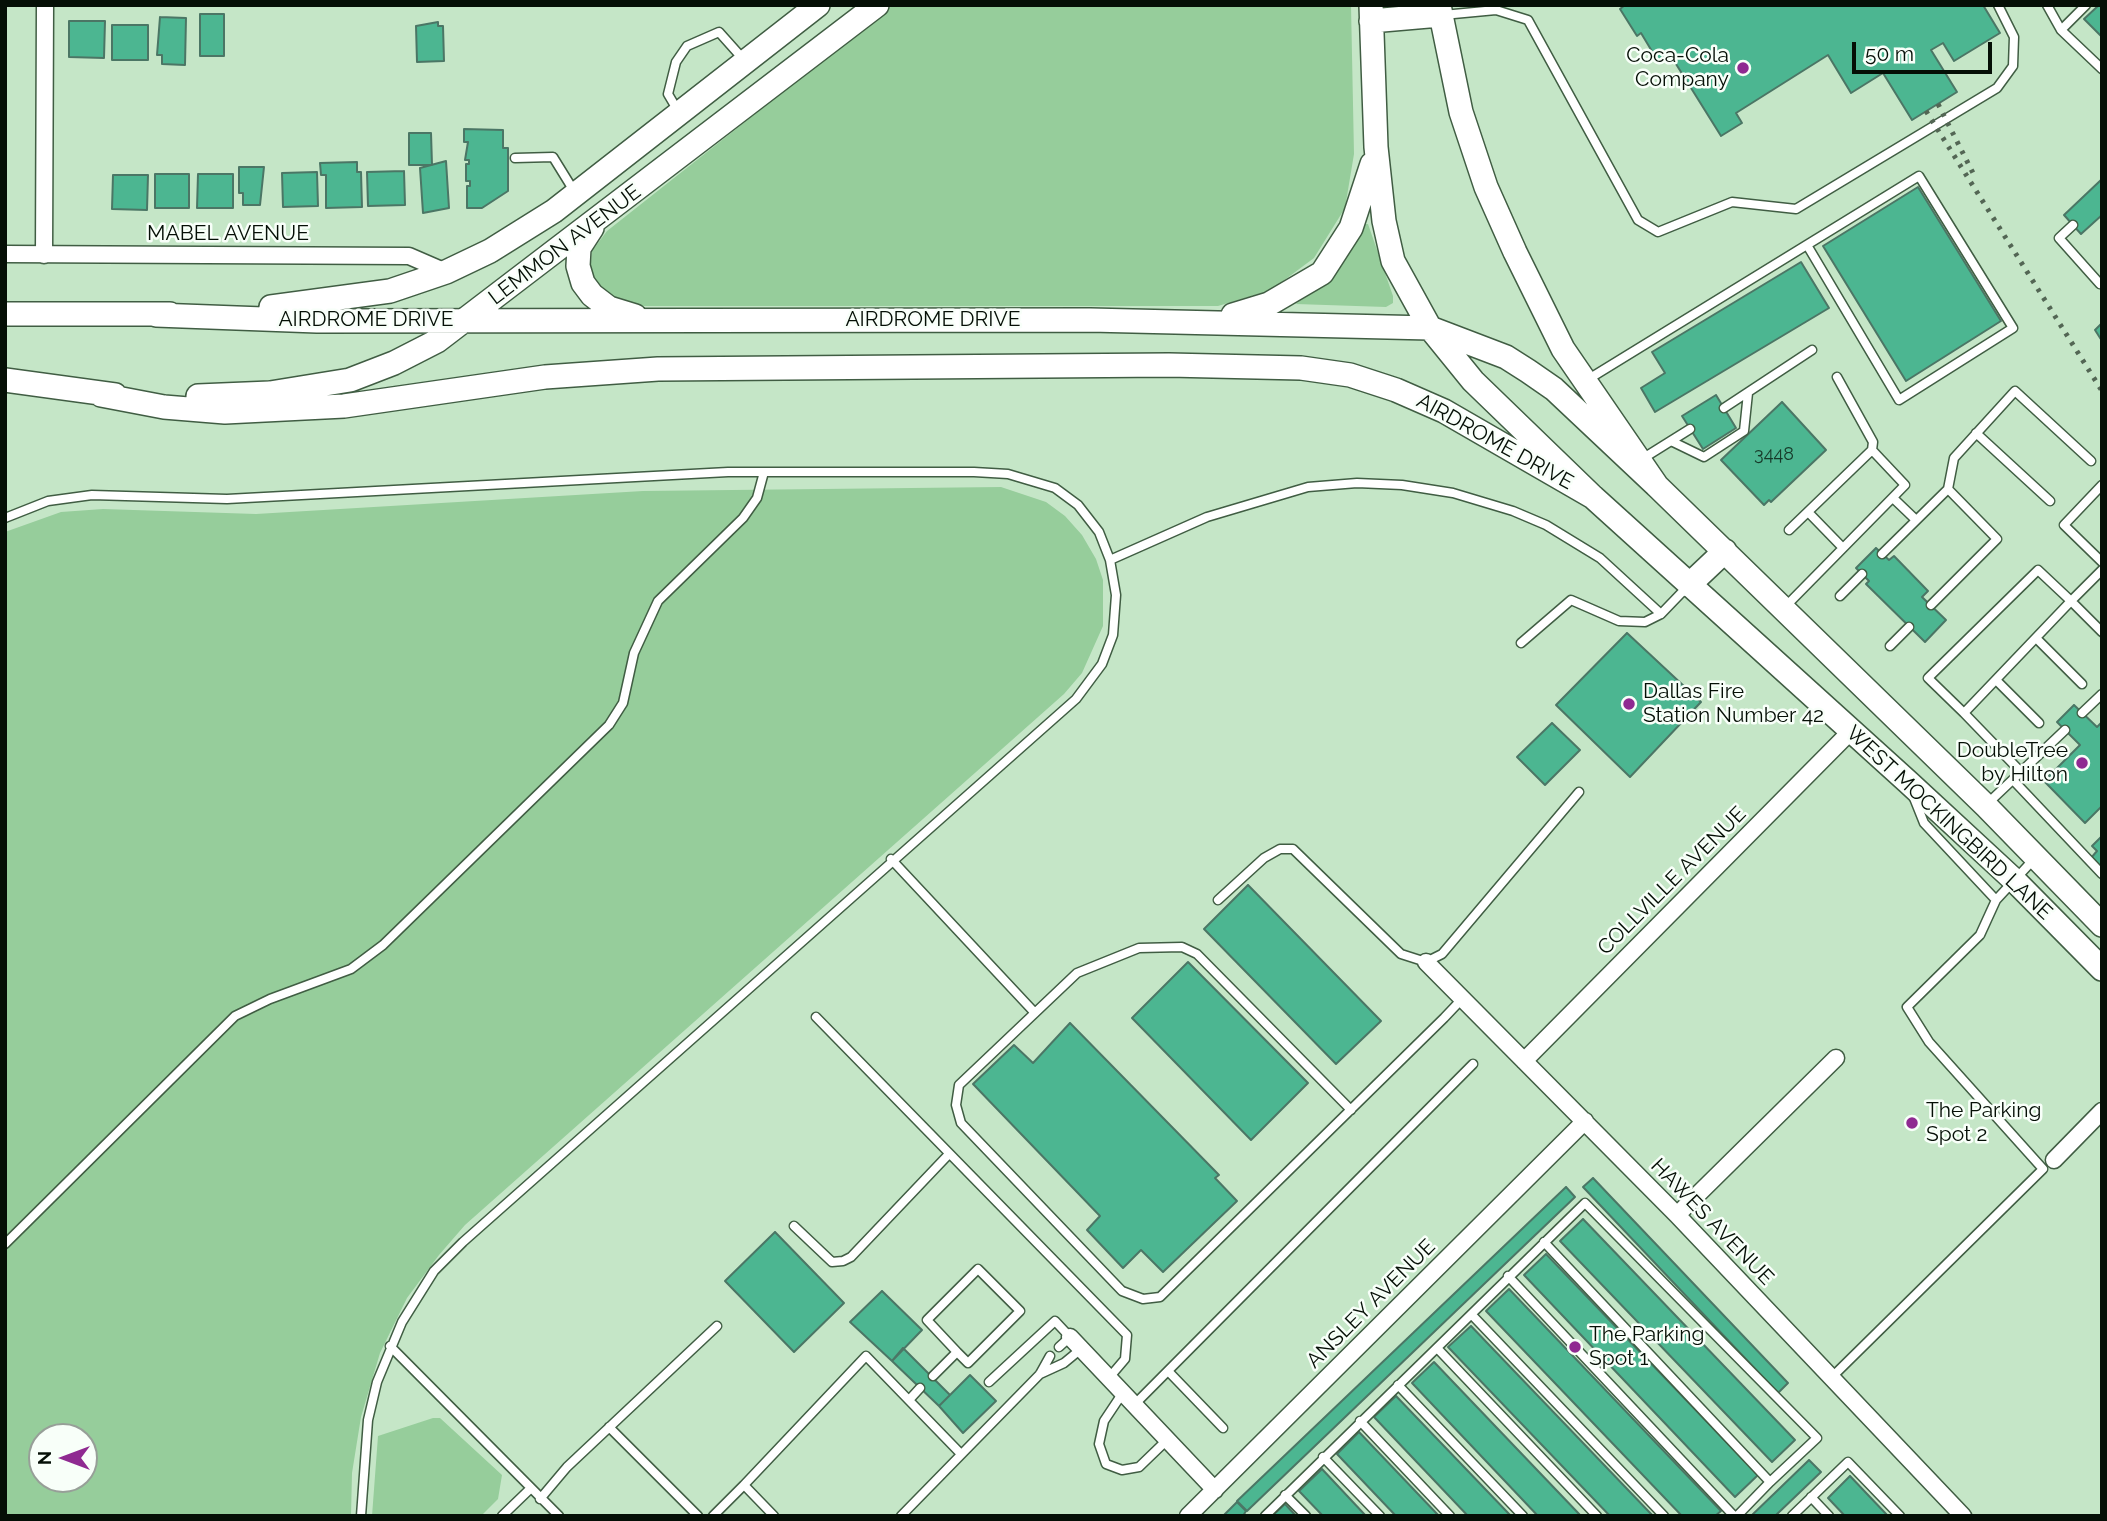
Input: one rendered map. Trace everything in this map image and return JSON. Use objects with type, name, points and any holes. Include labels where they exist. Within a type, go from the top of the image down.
[{"type":"main road","name":"LEMMON AVENUE","points":[[5,314],[156,315],[292,306],[390,291],[446,272],[522,233],[818,5]]},
{"type":"main road","name":"LEMMON AVENUE","points":[[5,380],[101,395],[226,396],[271,393],[350,380],[394,363],[437,341],[466,320],[874,6]]},
{"type":"main road","points":[[1371,13],[1440,10]]},
{"type":"main road","name":"WEST MOCKINGBIRD LANE","points":[[1440,10],[1461,112],[1486,187],[1541,310],[1584,382],[1657,486],[1986,806],[2102,925]]},
{"type":"main road","name":"WEST MOCKINGBIRD LANE","points":[[1371,13],[1376,147],[1384,221],[1393,261],[1430,328],[1474,382],[1593,497],[2014,880],[2102,970]]},
{"type":"main road","points":[[1210,321],[1269,304],[1322,273],[1351,228],[1368,186],[1376,147]]},
{"type":"main road","points":[[608,212],[586,235],[579,248],[578,266],[583,282],[592,295],[610,308],[651,321]]},
{"type":"main road","name":"AIRDROME DRIVE","points":[[156,315],[317,321],[1210,321],[1430,328],[1506,357],[1554,389],[1657,486]]},
{"type":"main road","name":"AIRDROME DRIVE","points":[[101,395],[164,407],[225,412],[344,406],[545,377],[658,369],[1169,365],[1301,368],[1350,376],[1396,390],[1444,411],[1593,497]]},
{"type":"main road","points":[[1689,585],[1725,551]]},
{"type":"main road","points":[[1959,830],[1986,806]]},
{"type":"street","points":[[44,255],[45,5]]},
{"type":"street","name":"MABEL AVENUE","points":[[5,254],[409,256],[446,272]]},
{"type":"street","name":"COLLVILLE AVENUE","points":[[1524,1061],[1851,732]]},
{"type":"street","name":"HAWES AVENUE","points":[[1426,962],[1677,1215],[1963,1516]]},
{"type":"street","points":[[1677,1215],[1836,1058]]},
{"type":"street","points":[[2054,1160],[2102,1111]]},
{"type":"street","name":"ANSLEY AVENUE","points":[[1188,1516],[1584,1121]]},
{"type":"street","points":[[1070,1345],[1108,1379],[1215,1489]]},
{"type":"lane","points":[[1440,10],[1496,10],[1528,20],[1638,220],[1657,232],[1732,202],[1796,209],[1997,88],[2013,66],[2014,37],[1998,5]]},
{"type":"lane","points":[[2047,5],[2061,30],[2101,68]]},
{"type":"lane","points":[[2061,30],[2086,5]]},
{"type":"lane","points":[[679,113],[668,94],[676,62],[687,46],[719,32],[746,62]]},
{"type":"lane","points":[[516,158],[553,157],[575,194]]},
{"type":"lane","points":[[1584,382],[1919,176],[2013,328],[1899,400],[1807,245]]},
{"type":"lane","points":[[2073,225],[2059,238],[2099,284],[2102,282]]},
{"type":"lane","points":[[1724,408],[1812,350]]},
{"type":"lane","points":[[1789,530],[1872,450],[1873,442],[1837,377]]},
{"type":"lane","points":[[1882,554],[1948,489],[1954,458],[2015,391],[2091,461]]},
{"type":"lane","points":[[1671,441],[1704,457],[1744,431],[1748,393]]},
{"type":"lane","points":[[1640,461],[1690,429]]},
{"type":"lane","points":[[1976,433],[2050,501]]},
{"type":"lane","points":[[1783,609],[1905,485],[1872,450]]},
{"type":"lane","points":[[5,1244],[235,1016],[271,999],[351,969],[383,945],[609,725],[623,703],[634,653],[658,601],[743,518],[757,498],[764,472]]},
{"type":"lane","points":[[5,518],[48,501],[92,495],[227,499],[622,477],[764,472],[974,472],[1032,479],[1055,488],[1078,505],[1099,532],[1110,560],[1116,595],[1113,635],[1102,664],[1076,698],[891,859],[463,1242],[434,1271],[416,1297],[390,1346],[377,1382],[368,1420],[360,1516]]},
{"type":"lane","points":[[1110,560],[1207,517],[1308,487],[1357,482],[1402,485],[1453,493],[1513,511],[1546,525],[1600,558],[1661,614]]},
{"type":"lane","points":[[2102,485],[2064,525],[2102,562]]},
{"type":"lane","points":[[1931,605],[1997,539],[1948,489]]},
{"type":"lane","points":[[1893,498],[1916,520]]},
{"type":"lane","points":[[1808,512],[1843,548]]},
{"type":"lane","points":[[2021,772],[1928,678],[2038,570],[2102,632]]},
{"type":"lane","points":[[1964,713],[2102,570]]},
{"type":"lane","points":[[1840,596],[1862,574]]},
{"type":"lane","points":[[1521,643],[1571,600],[1619,621],[1646,622],[1661,614],[1689,585]]},
{"type":"lane","points":[[1890,646],[1909,627]]},
{"type":"lane","points":[[2036,638],[2082,684]]},
{"type":"lane","points":[[1996,681],[2039,723]]},
{"type":"lane","points":[[2082,713],[2102,694]]},
{"type":"lane","points":[[1986,806],[2065,730]]},
{"type":"lane","points":[[2013,780],[2102,874]]},
{"type":"lane","points":[[1908,782],[1924,822],[1996,900]]},
{"type":"lane","points":[[1218,900],[1264,858],[1280,849],[1293,849],[1401,954],[1426,962],[1442,954],[1579,792]]},
{"type":"lane","points":[[1832,1377],[2043,1169],[1929,1042],[1908,1007],[1980,935],[1996,900],[2036,857]]},
{"type":"lane","points":[[891,859],[1035,1013]]},
{"type":"lane","points":[[1351,1110],[1197,954],[1182,947],[1139,948],[1077,973],[959,1085],[956,1105],[961,1123],[1122,1290],[1143,1299],[1160,1297],[1351,1110],[1462,999]]},
{"type":"lane","points":[[816,1017],[1127,1335],[1125,1359],[1108,1379]]},
{"type":"lane","points":[[1167,1440],[1139,1467],[1122,1471],[1106,1464],[1100,1444],[1104,1421],[1168,1371],[1473,1064]]},
{"type":"lane","points":[[794,1226],[832,1262],[843,1261],[851,1257],[949,1154]]},
{"type":"lane","points":[[1265,1516],[1472,1315],[1508,1276],[1585,1203],[1817,1438],[1736,1516],[1508,1276]]},
{"type":"lane","points":[[1544,1242],[1770,1482]]},
{"type":"lane","points":[[978,1269],[1020,1311],[968,1363],[957,1352],[927,1320],[978,1269]]},
{"type":"lane","points":[[1472,1315],[1664,1516]]},
{"type":"lane","points":[[989,1382],[1055,1321],[1070,1345],[1064,1363],[1040,1374]]},
{"type":"lane","points":[[540,1499],[567,1467],[717,1326]]},
{"type":"lane","points":[[390,1346],[559,1516]]},
{"type":"lane","points":[[1437,1348],[1597,1516]]},
{"type":"lane","points":[[933,1376],[957,1352]]},
{"type":"lane","points":[[713,1516],[866,1356],[961,1454]]},
{"type":"lane","points":[[901,1516],[1040,1374],[1050,1356]]},
{"type":"lane","points":[[1168,1371],[1223,1428]]},
{"type":"lane","points":[[1398,1385],[1523,1516]]},
{"type":"lane","points":[[909,1400],[920,1388]]},
{"type":"lane","points":[[1360,1421],[1450,1516]]},
{"type":"lane","points":[[610,1427],[698,1516]]},
{"type":"lane","points":[[1323,1457],[1380,1516]]},
{"type":"lane","points":[[1792,1516],[1848,1462],[1900,1516]]},
{"type":"lane","points":[[744,1485],[774,1516]]},
{"type":"lane","points":[[502,1516],[530,1489]]},
{"type":"lane","points":[[1285,1495],[1306,1516]]},
{"type":"lane","points":[[1811,1497],[1829,1516]]},
{"type":"green space","points":[[893,5],[1351,5],[1354,154],[1345,208],[1314,258],[1271,290],[1218,306],[618,306],[598,292],[590,273],[592,251],[607,231]]},
{"type":"green space","points":[[1365,224],[1368,224],[1393,296],[1393,303],[1386,307],[1296,304]]},
{"type":"green space","points":[[1001,487],[1046,502],[1065,516],[1082,535],[1096,559],[1103,580],[1103,626],[1082,673],[1064,694],[465,1225],[439,1255],[407,1298],[380,1353],[361,1417],[352,1473],[351,1516],[5,1516],[5,532],[61,512],[103,509],[256,514],[643,491]]},
{"type":"green space","points":[[440,1418],[502,1475],[498,1499],[481,1516],[372,1516],[378,1436]]},
{"type":"building","name":"Coca-Cola Company","points":[[1625,5],[1983,5],[2000,33],[1954,61],[1943,43],[1931,50],[1957,92],[1912,120],[1883,73],[1851,93],[1828,55],[1736,113],[1742,123],[1721,136],[1671,56],[1659,63],[1641,33],[1637,36],[1620,9]]},
{"type":"building","points":[[2102,5],[2102,37],[2084,19]]},
{"type":"building","points":[[200,14],[224,14],[224,56],[200,56]]},
{"type":"building","points":[[160,17],[186,18],[185,65],[162,64],[162,55],[157,55]]},
{"type":"building","points":[[69,21],[105,21],[104,58],[69,57]]},
{"type":"building","points":[[438,22],[438,26],[443,26],[444,61],[417,62],[416,26]]},
{"type":"building","points":[[112,25],[148,25],[148,60],[112,60]]},
{"type":"building","points":[[464,129],[503,130],[503,148],[508,148],[508,191],[482,208],[467,208],[467,186],[470,186],[470,181],[466,181],[466,164],[469,164],[469,160],[465,160],[468,142],[464,142]]},
{"type":"building","points":[[409,133],[431,133],[432,165],[409,165]]},
{"type":"building","points":[[446,161],[449,208],[423,213],[420,168]]},
{"type":"building","points":[[357,162],[357,172],[361,172],[362,207],[326,208],[326,175],[321,175],[320,163]]},
{"type":"building","points":[[239,167],[264,167],[260,205],[243,205],[243,193],[239,193]]},
{"type":"building","points":[[404,171],[405,205],[368,206],[367,172]]},
{"type":"building","points":[[317,172],[318,206],[283,207],[282,173]]},
{"type":"building","points":[[155,174],[189,174],[189,208],[155,208]]},
{"type":"building","points":[[198,174],[233,174],[233,208],[197,208]]},
{"type":"building","points":[[113,175],[148,175],[147,210],[112,209]]},
{"type":"building","points":[[2102,179],[2102,215],[2081,234],[2064,215]]},
{"type":"building","points":[[1918,187],[2001,321],[1906,381],[1823,246]]},
{"type":"building","points":[[1801,262],[1829,308],[1655,412],[1641,388],[1665,373],[1652,352]]},
{"type":"building","points":[[2102,323],[2102,341],[2095,330]]},
{"type":"building","points":[[1716,395],[1736,428],[1703,449],[1682,416]]},
{"type":"building","points":[[1782,402],[1826,450],[1771,502],[1769,500],[1764,505],[1721,460]]},
{"type":"building","points":[[1876,548],[1889,560],[1894,556],[1928,591],[1922,597],[1946,620],[1925,642],[1866,584],[1869,581],[1856,568]]},
{"type":"building","name":"Dallas Fire Station Number 42","points":[[1627,633],[1701,702],[1630,777],[1556,705]]},
{"type":"building","name":"DoubleTree by Hilton","points":[[2074,705],[2097,727],[2102,722],[2102,806],[2085,823],[2044,781],[2080,745],[2057,722]]},
{"type":"building","points":[[1552,723],[1580,750],[1545,785],[1517,757]]},
{"type":"building","name":"DoubleTree by Hilton","points":[[2102,836],[2102,869],[2091,858],[2097,851],[2092,846]]},
{"type":"building","points":[[1248,885],[1381,1021],[1336,1064],[1204,929]]},
{"type":"building","points":[[1188,962],[1308,1083],[1251,1140],[1132,1018]]},
{"type":"building","points":[[1070,1023],[1219,1175],[1215,1178],[1237,1201],[1163,1272],[1141,1250],[1123,1268],[1087,1230],[1100,1216],[973,1084],[1014,1045],[1033,1063]]},
{"type":"building","points":[[1593,1178],[1788,1383],[1778,1393],[1583,1187]]},
{"type":"building","points":[[1566,1187],[1575,1197],[1247,1511],[1237,1501]]},
{"type":"building","points":[[1583,1219],[1795,1440],[1772,1462],[1560,1241]]},
{"type":"building","points":[[775,1232],[844,1303],[794,1352],[725,1281]]},
{"type":"building","points":[[1546,1254],[1758,1475],[1735,1497],[1524,1275]]},
{"type":"building","points":[[1509,1289],[1721,1511],[1715,1516],[1682,1516],[1486,1311]]},
{"type":"building","points":[[882,1291],[922,1330],[892,1361],[850,1322]]},
{"type":"building","points":[[1471,1326],[1653,1516],[1610,1516],[1448,1347]]},
{"type":"building","points":[[903,1348],[950,1395],[939,1406],[892,1361]]},
{"type":"building","points":[[1434,1362],[1581,1516],[1538,1516],[1412,1383]]},
{"type":"building","points":[[970,1375],[996,1401],[963,1433],[939,1406]]},
{"type":"building","points":[[1396,1396],[1511,1516],[1468,1516],[1374,1417]]},
{"type":"building","points":[[1359,1432],[1439,1516],[1396,1516],[1337,1454]]},
{"type":"building","points":[[1809,1460],[1821,1472],[1775,1516],[1751,1516]]},
{"type":"building","points":[[1322,1469],[1366,1516],[1323,1516],[1299,1491]]},
{"type":"building","points":[[1850,1476],[1888,1516],[1845,1516],[1828,1498]]},
{"type":"building","points":[[1237,1502],[1246,1511],[1243,1516],[1223,1516]]},
{"type":"building","points":[[1285,1504],[1296,1516],[1272,1516]]},
{"type":"railway","points":[[1938,104],[1974,175]]},
{"type":"railway","points":[[1926,111],[2102,391]]},
{"type":"place","name":"Coca-Cola Company","points":[[1743,68]]},
{"type":"place","name":"Dallas Fire Station Number 42","points":[[1629,704]]},
{"type":"place","name":"DoubleTree by Hilton","points":[[2082,763]]},
{"type":"place","name":"The Parking Spot 2","points":[[1912,1123]]},
{"type":"place","name":"The Parking Spot 1","points":[[1575,1347]]}]
